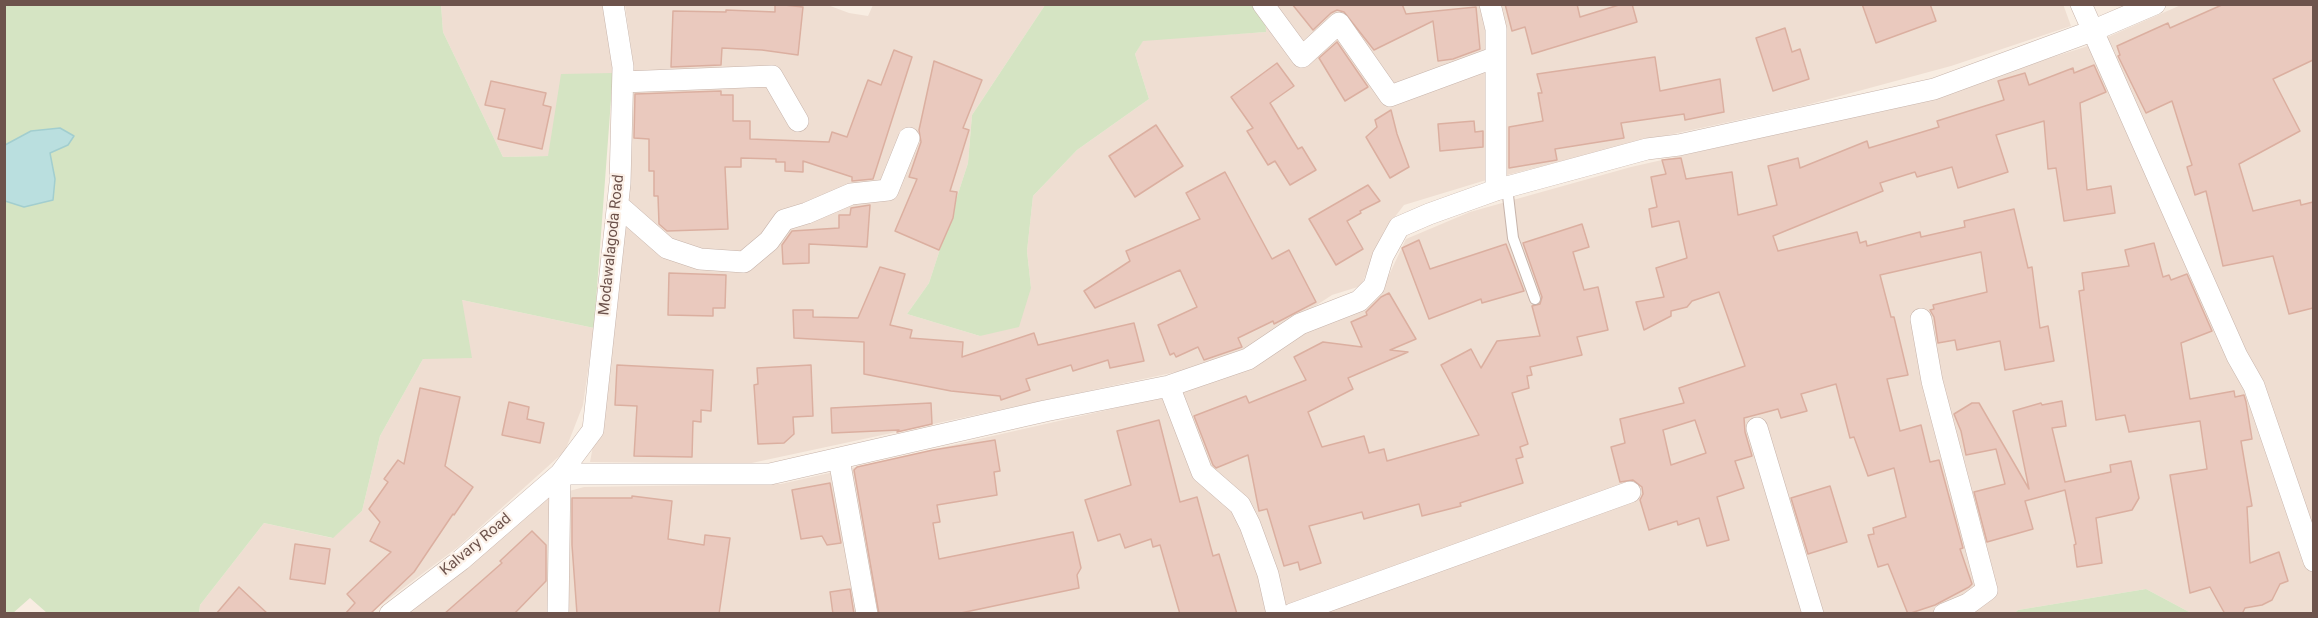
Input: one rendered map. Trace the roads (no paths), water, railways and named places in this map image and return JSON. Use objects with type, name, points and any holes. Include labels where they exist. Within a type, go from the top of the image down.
[{"type":"street","name":"Modawalagoda Road","points":[[560,474],[593,430],[618,205],[623,67],[613,4]]},
{"type":"street","points":[[1263,4],[1302,57],[1338,23],[1390,96],[1496,57]]},
{"type":"street","points":[[1490,4],[1496,29],[1501,189]]},
{"type":"street","points":[[2081,4],[2237,356],[2253,386],[2313,561]]},
{"type":"street","points":[[558,614],[560,474],[770,474],[1045,411],[1169,386],[1248,359],[1299,324],[1359,301],[1374,286],[1383,256],[1399,227],[1430,214],[1501,189],[1647,149],[1679,145],[1934,89],[2092,31],[2155,4]]},
{"type":"street","points":[[623,82],[772,76],[798,121]]},
{"type":"street","points":[[618,205],[667,248],[700,259],[744,262],[770,241],[784,220],[851,194],[888,190],[909,138]]},
{"type":"street","points":[[1921,320],[1932,381],[1987,590],[1968,604],[1944,614]]},
{"type":"street","points":[[1169,386],[1202,472],[1240,505],[1250,525],[1268,574],[1277,614]]},
{"type":"street","points":[[1757,428],[1813,614]]},
{"type":"street","points":[[839,459],[867,614]]},
{"type":"street","name":"Kalvary Road","points":[[390,614],[461,560],[560,474]]},
{"type":"street","points":[[1292,614],[1630,492]]},
{"type":"lane","points":[[1501,189],[1513,238],[1535,299]]},
{"type":"water","points":[[60,128],[74,136],[68,145],[50,153],[55,179],[53,200],[24,207],[5,201],[5,145],[31,131]]}]
